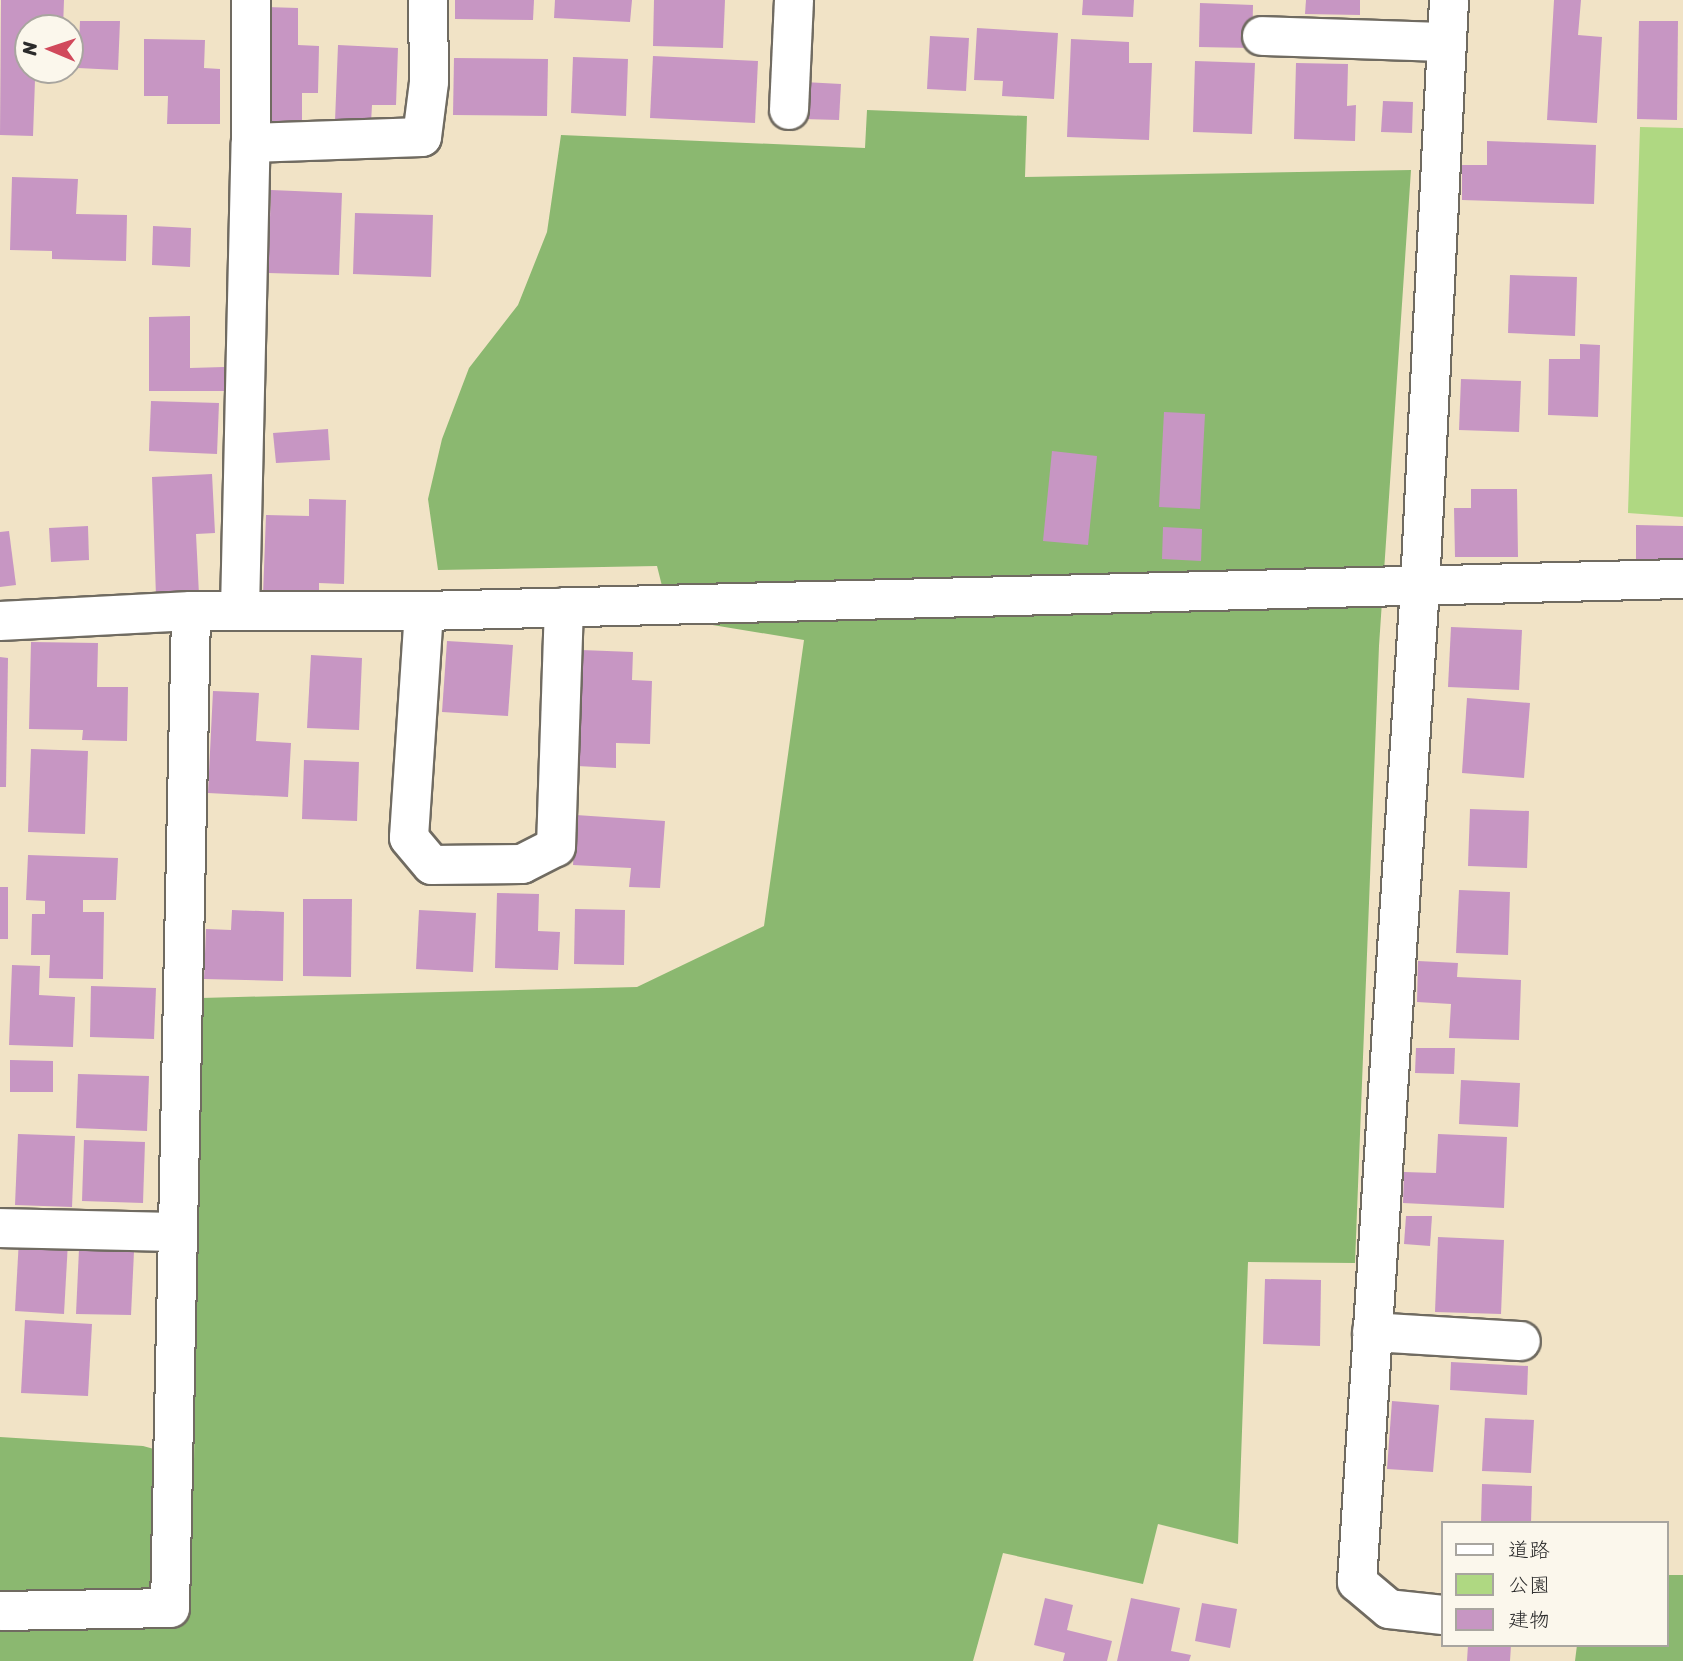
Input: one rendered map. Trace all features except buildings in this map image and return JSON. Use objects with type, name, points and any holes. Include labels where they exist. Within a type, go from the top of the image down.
[{"type":"street","points":[[240,610],[245,557],[251,0]]},
{"type":"street","points":[[251,143],[422,137],[429,82],[428,0]]},
{"type":"street","points":[[789,110],[794,0]]},
{"type":"street","points":[[1442,1615],[1389,1608],[1357,1582],[1420,587],[1449,0]]},
{"type":"street","points":[[1262,36],[1446,42]]},
{"type":"street","points":[[0,621],[191,611],[424,611],[1683,579]]},
{"type":"street","points":[[424,611],[409,838],[432,864],[522,864],[556,847],[564,607]]},
{"type":"street","points":[[0,1611],[170,1608],[191,611]]},
{"type":"street","points":[[0,1228],[177,1232]]},
{"type":"street","points":[[1373,1332],[1521,1341]]},
{"type":"green space","points":[[867,110],[1027,116],[1025,177],[1411,170],[1379,646],[1355,1263],[1248,1262],[1238,1544],[1158,1524],[1143,1584],[1003,1553],[973,1661],[0,1661],[0,1437],[143,1446],[194,1460],[201,998],[637,987],[764,926],[804,640],[670,618],[657,566],[438,570],[428,499],[442,439],[469,368],[518,305],[547,232],[561,135],[865,148]]},
{"type":"green space","points":[[1640,127],[1683,128],[1683,517],[1628,513]]},
{"type":"green space","points":[[1669,1575],[1683,1575],[1683,1661],[1575,1661],[1577,1647],[1669,1647]]}]
